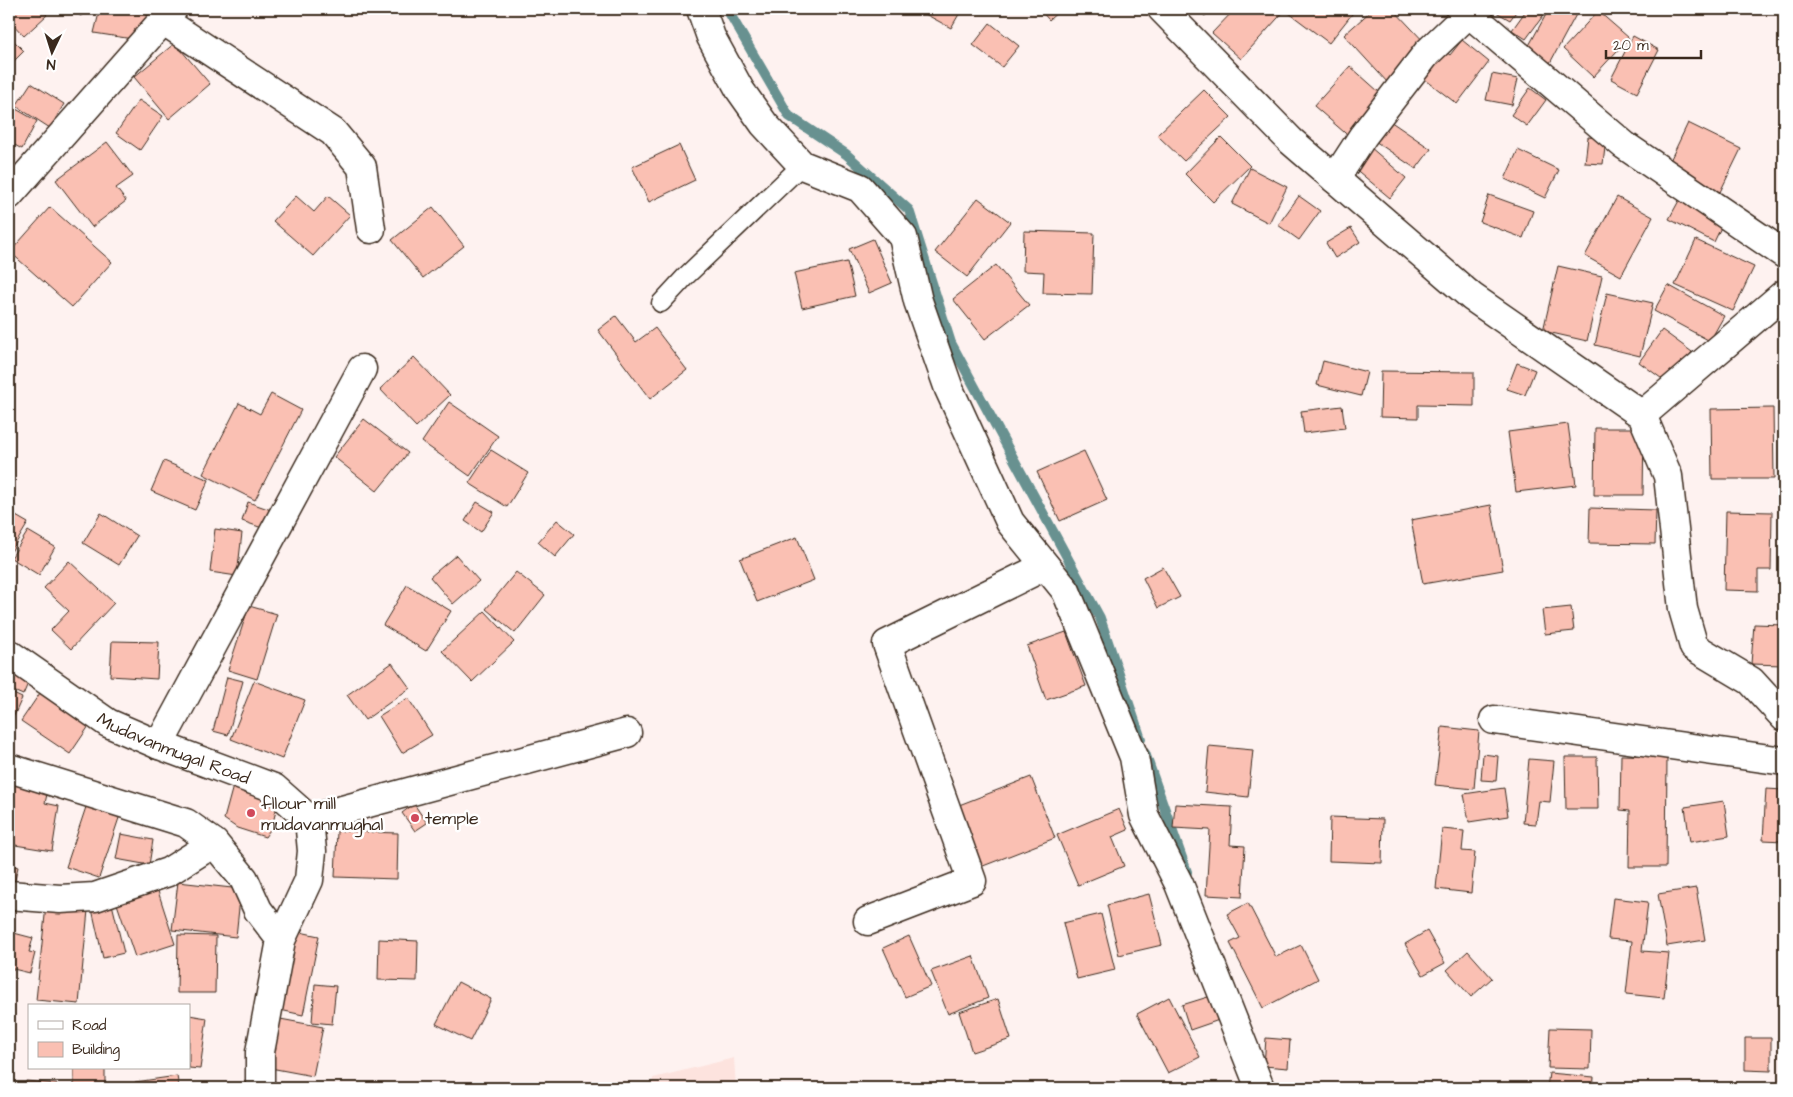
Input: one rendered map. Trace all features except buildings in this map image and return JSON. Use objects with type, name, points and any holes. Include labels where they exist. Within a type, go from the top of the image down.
[{"type":"street","points":[[701,9],[711,37],[740,90],[764,124],[802,165],[860,188],[903,237],[918,302],[949,389],[1010,522],[1066,592],[1134,757],[1144,815],[1179,884],[1260,1088]]},
{"type":"street","points":[[1162,9],[1291,141],[1472,297],[1642,415],[1668,476],[1682,609],[1694,647],[1751,681],[1784,717]]},
{"type":"street","points":[[1335,179],[1364,136],[1427,53],[1467,11],[1624,145],[1784,254]]},
{"type":"street","points":[[9,195],[168,15],[333,132],[362,168],[371,229]]},
{"type":"street","points":[[1642,415],[1784,294]]},
{"type":"street","points":[[159,745],[362,369]]},
{"type":"street","points":[[868,921],[972,881],[887,644],[1044,566]]},
{"type":"street","name":"Mudavanmugal Road","points":[[9,654],[108,723],[159,745],[274,788],[309,819]]},
{"type":"street","points":[[1494,720],[1784,761]]},
{"type":"street","points":[[260,1088],[260,1052],[281,940],[309,880],[312,851],[309,819],[627,733]]},
{"type":"street","points":[[9,768],[186,823],[214,843],[244,879],[258,910],[281,940]]},
{"type":"street","points":[[9,895],[60,899],[94,897],[168,872],[214,843]]},
{"type":"lane","points":[[661,303],[685,277],[802,165]]},
{"type":"shaded area","points":[[734,1058],[736,1088],[651,1088],[653,1078]]},
{"type":"waterway","points":[[727,9],[789,116],[846,154],[909,210],[951,343],[1100,618],[1141,739]]},
{"type":"waterway","points":[[1145,753],[1187,872]]},
{"type":"place","name":"fllour mill mudavanmughal","points":[[251,813]]},
{"type":"place","name":"temple","points":[[415,818]]}]
